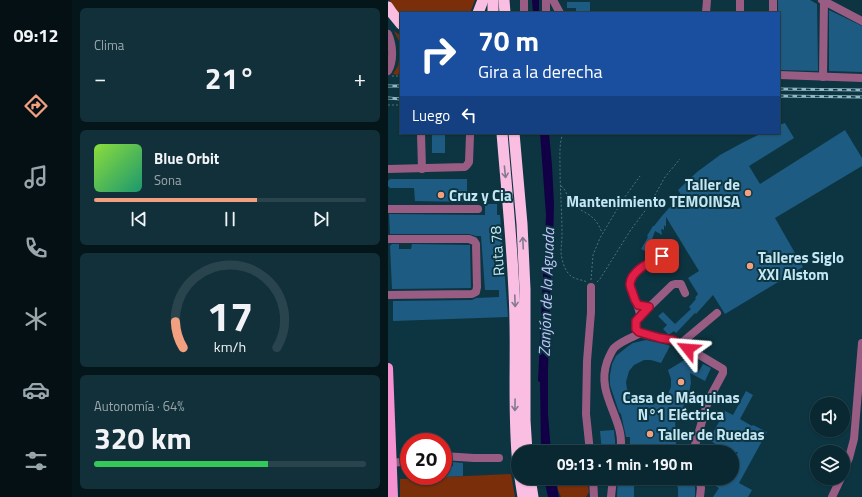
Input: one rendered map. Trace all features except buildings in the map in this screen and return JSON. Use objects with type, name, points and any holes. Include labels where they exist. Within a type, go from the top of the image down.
[{"type":"highway","points":[[478,12],[483,0]]},
{"type":"highway","points":[[492,0],[493,12]]},
{"type":"highway","points":[[504,0],[505,12]]},
{"type":"highway","points":[[388,7],[400,23]]},
{"type":"highway","name":"Ruta 78","points":[[502,134],[515,315],[521,366]]},
{"type":"highway","name":"Ruta 78","points":[[514,134],[524,257],[525,289],[521,366]]},
{"type":"highway","points":[[521,366],[527,445]]},
{"type":"highway","points":[[517,445],[515,424],[521,366]]},
{"type":"highway","points":[[521,485],[523,497]]},
{"type":"highway","points":[[531,485],[533,497]]},
{"type":"main road","points":[[388,368],[393,497]]},
{"type":"lane","points":[[524,0],[524,12]]},
{"type":"lane","points":[[546,0],[546,12]]},
{"type":"lane","points":[[552,0],[559,12]]},
{"type":"lane","points":[[706,12],[708,0]]},
{"type":"lane","points":[[740,0],[740,12]]},
{"type":"lane","points":[[768,0],[768,12]]},
{"type":"lane","points":[[773,0],[773,12]]},
{"type":"lane","points":[[823,77],[823,0],[862,21]]},
{"type":"lane","points":[[388,34],[391,41],[392,62],[388,71]]},
{"type":"lane","points":[[780,75],[862,78]]},
{"type":"lane","points":[[421,134],[422,169]]},
{"type":"lane","points":[[388,169],[465,167],[469,162],[470,135]]},
{"type":"lane","points":[[388,209],[478,209]]},
{"type":"lane","points":[[388,239],[472,240],[476,244],[477,286],[476,292],[472,294],[388,295]]},
{"type":"lane","points":[[640,316],[638,305],[634,299],[630,286],[635,274],[638,270],[674,248]]},
{"type":"lane","points":[[686,293],[681,284],[674,284],[640,316],[636,321],[636,329],[641,333],[673,340],[724,370],[708,401],[695,445]]},
{"type":"lane","points":[[589,445],[586,414],[591,287]]},
{"type":"lane","points":[[638,305],[649,307]]},
{"type":"lane","points":[[680,344],[717,313]]},
{"type":"lane","points":[[620,445],[621,438],[618,423],[606,391],[604,380],[605,368],[609,356],[615,348],[641,333]]},
{"type":"lane","points":[[850,452],[854,432],[862,343]]},
{"type":"lane","points":[[854,432],[862,426]]},
{"type":"lane","points":[[452,457],[499,458]]},
{"type":"lane","points":[[392,463],[400,462]]},
{"type":"lane","points":[[593,485],[594,497]]},
{"type":"lane","points":[[611,497],[612,485]]},
{"type":"lane","points":[[700,485],[700,497]]},
{"type":"lane","points":[[832,497],[837,485]]},
{"type":"path","points":[[388,105],[400,105]]},
{"type":"path","points":[[563,134],[559,150],[562,259],[571,276],[585,281],[591,287]]},
{"type":"path","points":[[591,287],[600,279],[630,231],[650,204],[665,177],[680,159]]},
{"type":"path","points":[[591,287],[593,256],[597,243],[622,201],[640,176]]},
{"type":"path","points":[[560,186],[564,189],[568,199],[574,205],[594,219],[602,233]]},
{"type":"shaded area","points":[[390,0],[475,0],[470,12],[400,12],[400,18]]},
{"type":"shaded area","points":[[394,31],[400,35],[400,43]]},
{"type":"shaded area","points":[[400,52],[400,71],[398,75],[393,74],[398,66]]},
{"type":"shaded area","points":[[511,474],[511,485],[513,485],[515,497],[400,497],[400,485],[452,485],[452,477]]},
{"type":"shaded area","points":[[558,485],[588,485],[589,492],[586,497],[561,497]]},
{"type":"water","points":[[532,0],[539,0],[539,12],[533,12]]},
{"type":"water","name":"Zanjón de la Aguada","points":[[540,134],[549,134],[554,204],[548,371],[548,414],[550,445],[541,445],[540,382],[538,381],[546,215]]},
{"type":"water","points":[[545,485],[556,485],[559,497],[548,497]]},
{"type":"railway","points":[[388,86],[400,86]]},
{"type":"railway","points":[[780,89],[862,90]]},
{"type":"railway","points":[[780,96],[862,97]]},
{"type":"railway","points":[[388,98],[400,99]]},
{"type":"place","name":"Taller de Mantenimiento TEMOINSA","points":[[748,193]]},
{"type":"place","name":"Cruz y Cia","points":[[441,195]]},
{"type":"place","name":"Talleres Siglo XXI Alstom","points":[[750,266]]},
{"type":"place","name":"Casa de Máquinas N°1 Eléctrica","points":[[681,382]]},
{"type":"place","name":"Taller de Ruedas","points":[[650,434]]},
{"type":"route","points":[[662,256],[638,270],[630,284],[634,299],[638,305],[649,307],[636,321],[636,329],[645,334],[676,341],[688,349]]}]
